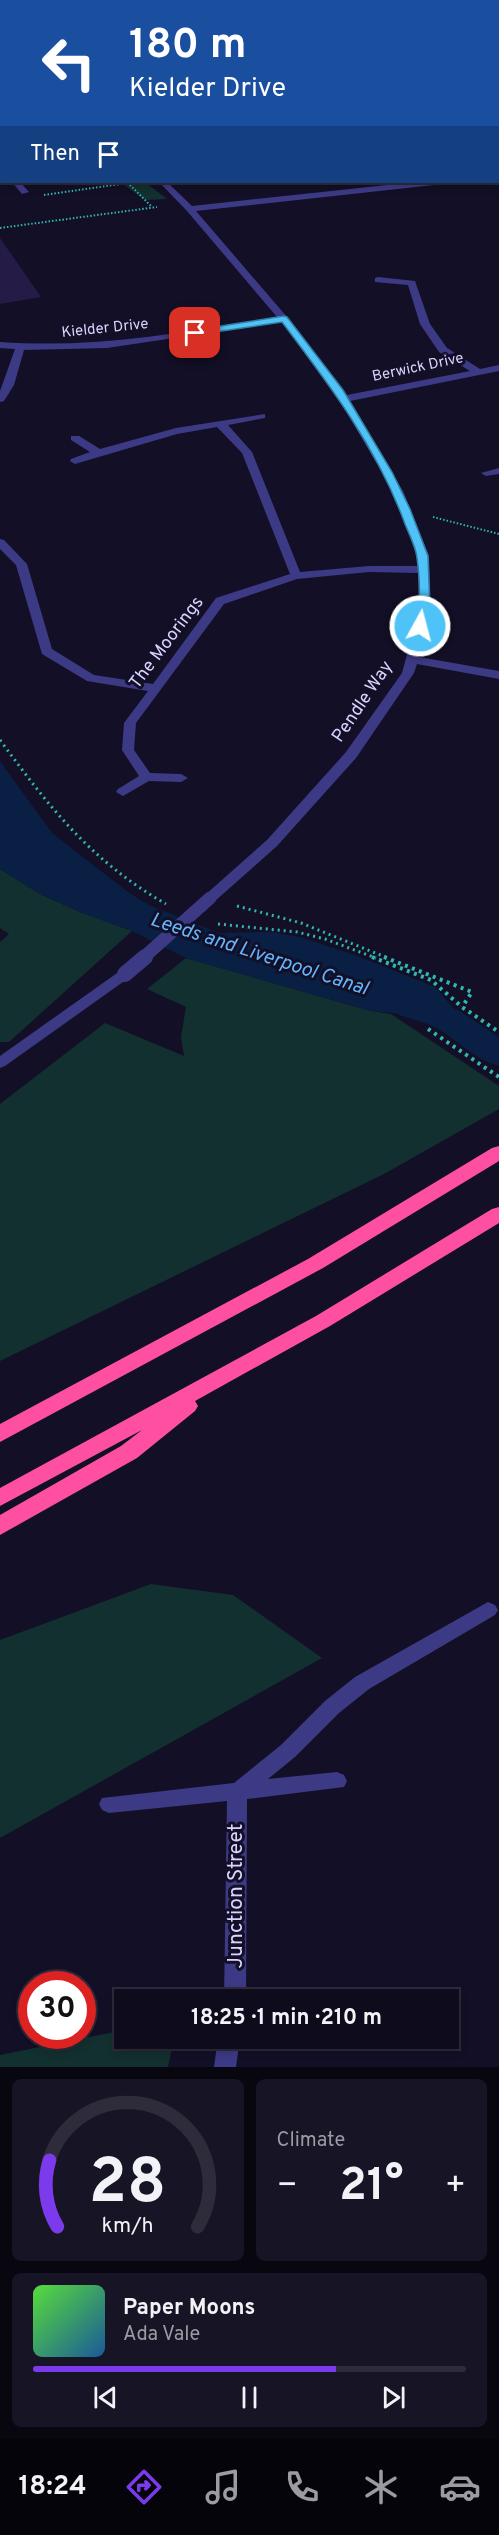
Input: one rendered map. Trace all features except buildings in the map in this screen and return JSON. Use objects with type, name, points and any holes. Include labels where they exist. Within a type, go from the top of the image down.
[{"type":"highway","points":[[0,1434],[272,1288],[445,1188],[499,1152]]},
{"type":"highway","points":[[0,1498],[323,1321],[499,1214]]},
{"type":"highway","points":[[0,1526],[129,1452],[224,1377]]},
{"type":"highway","points":[[0,1422],[52,1406]]},
{"type":"street","points":[[17,183],[25,192]]},
{"type":"street","name":"Pendle Way","points":[[0,1064],[125,974],[272,843],[351,754],[408,673],[425,610],[423,556],[405,509],[398,491],[344,399],[284,319],[187,206],[164,183]]},
{"type":"street","points":[[187,206],[424,183]]},
{"type":"street","points":[[378,280],[412,283],[425,324],[443,350],[477,371]]},
{"type":"street","name":"Kielder Drive","points":[[0,345],[40,350],[107,346],[284,319]]},
{"type":"street","points":[[0,399],[9,385],[20,348]]},
{"type":"street","name":"Berwick Drive","points":[[344,399],[499,368]]},
{"type":"street","points":[[75,461],[157,435],[261,416]]},
{"type":"street","points":[[219,423],[247,452],[296,576]]},
{"type":"street","points":[[75,438],[99,453]]},
{"type":"street","points":[[486,473],[499,471]]},
{"type":"street","points":[[0,542],[21,564],[46,651],[91,678],[155,688]]},
{"type":"street","name":"The Moorings","points":[[146,777],[128,750],[130,723],[220,601],[296,576],[369,569],[423,570]]},
{"type":"street","points":[[412,659],[499,675]]},
{"type":"street","points":[[123,792],[146,777],[181,778]]},
{"type":"street","points":[[237,1791],[288,1751],[332,1707],[362,1683],[488,1610]]},
{"type":"street","points":[[109,1804],[337,1781]]},
{"type":"street","name":"Junction Street","points":[[235,1989],[237,1791]]},
{"type":"street","points":[[225,2067],[227,2049]]},
{"type":"path","points":[[35,196],[120,183]]},
{"type":"path","points":[[128,183],[153,208]]},
{"type":"path","points":[[0,228],[153,208],[187,206]]},
{"type":"path","points":[[405,509],[499,534]]},
{"type":"path","points":[[210,898],[301,923],[472,992],[462,1007],[499,1032]]},
{"type":"path","points":[[428,1029],[499,1077]]},
{"type":"green space","points":[[121,183],[146,183],[167,199],[145,200]]},
{"type":"green space","points":[[0,869],[40,894],[132,931],[9,1042],[0,1042],[0,942],[9,934],[0,928]]},
{"type":"green space","points":[[186,958],[371,1011],[391,1014],[499,1086],[499,1109],[384,1174],[0,1361],[0,1104],[105,1023],[184,1056],[181,1037],[186,1007],[147,989]]},
{"type":"green space","points":[[151,1584],[233,1595],[322,1658],[0,1838],[0,1640]]},
{"type":"green space","points":[[114,2032],[114,2049],[172,2049],[168,2067],[0,2067],[0,2055],[30,2049],[96,2049],[96,2036]]},
{"type":"water","points":[[0,761],[52,833],[128,892],[149,905],[219,933],[273,932],[303,938],[355,955],[435,987],[455,1010],[445,1018],[371,1011],[186,958],[132,931],[40,894],[0,869]]},
{"type":"waterway","name":"Leeds and Liverpool Canal","points":[[398,1001],[445,1018],[499,1054]]},
{"type":"route","points":[[195,333],[284,319],[339,390],[398,491],[423,556],[425,610],[420,626]]}]
